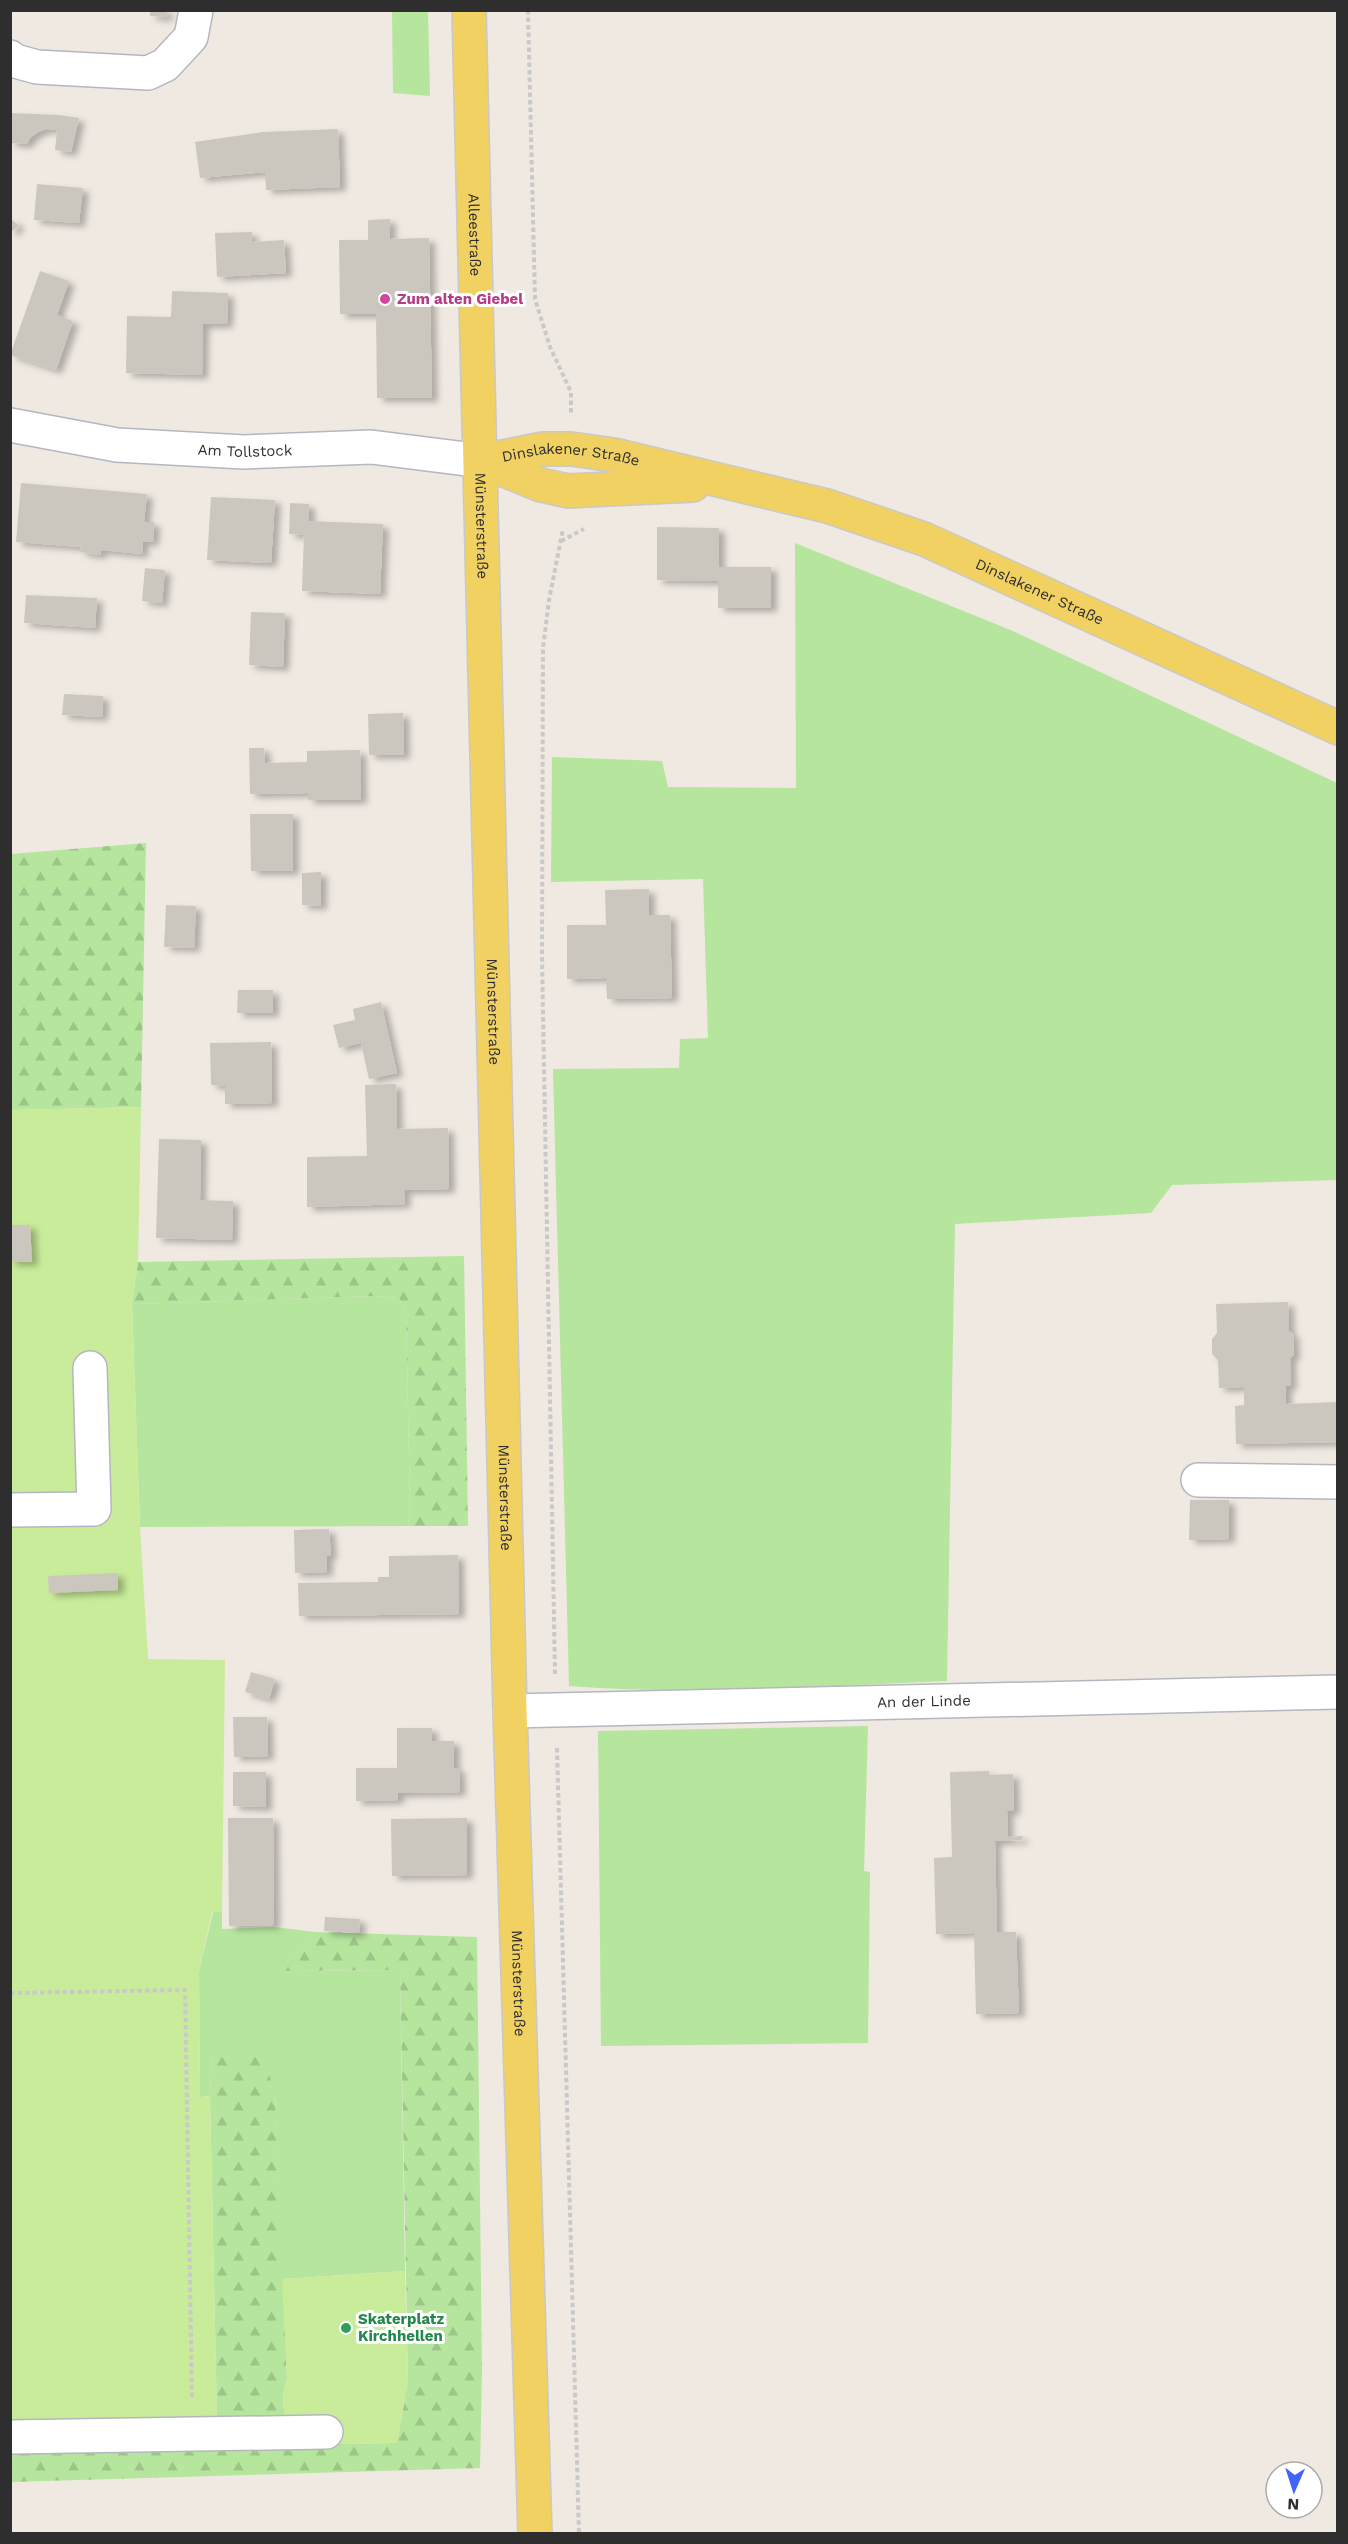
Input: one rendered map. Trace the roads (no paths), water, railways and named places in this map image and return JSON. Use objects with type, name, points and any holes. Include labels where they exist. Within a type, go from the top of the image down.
[{"type":"main road","name":"Alleestraße","points":[[469,10],[482,461]]},
{"type":"main road","name":"Dinslakener Straße","points":[[482,461],[543,448],[571,449],[614,455],[827,506],[924,538],[1338,728]]},
{"type":"main road","name":"Dinslakener Straße","points":[[482,461],[540,485],[568,490],[732,484]]},
{"type":"main road","name":"Münsterstraße","points":[[482,461],[510,1711],[535,2534]]},
{"type":"street","points":[[10,57],[15,61],[37,67],[148,73],[165,65],[192,38],[196,10]]},
{"type":"street","name":"Am Tollstock","points":[[10,425],[117,445],[244,452],[371,447],[482,461]]},
{"type":"street","points":[[10,1510],[94,1509],[90,1368]]},
{"type":"street","points":[[1198,1480],[1338,1482]]},
{"type":"street","name":"An der Linde","points":[[510,1711],[1338,1692]]},
{"type":"street","points":[[10,2437],[326,2432]]},
{"type":"place","name":"Zum alten Giebel","points":[[385,299]]},
{"type":"place","name":"Skaterplatz Kirchhellen","points":[[346,2328]]}]
